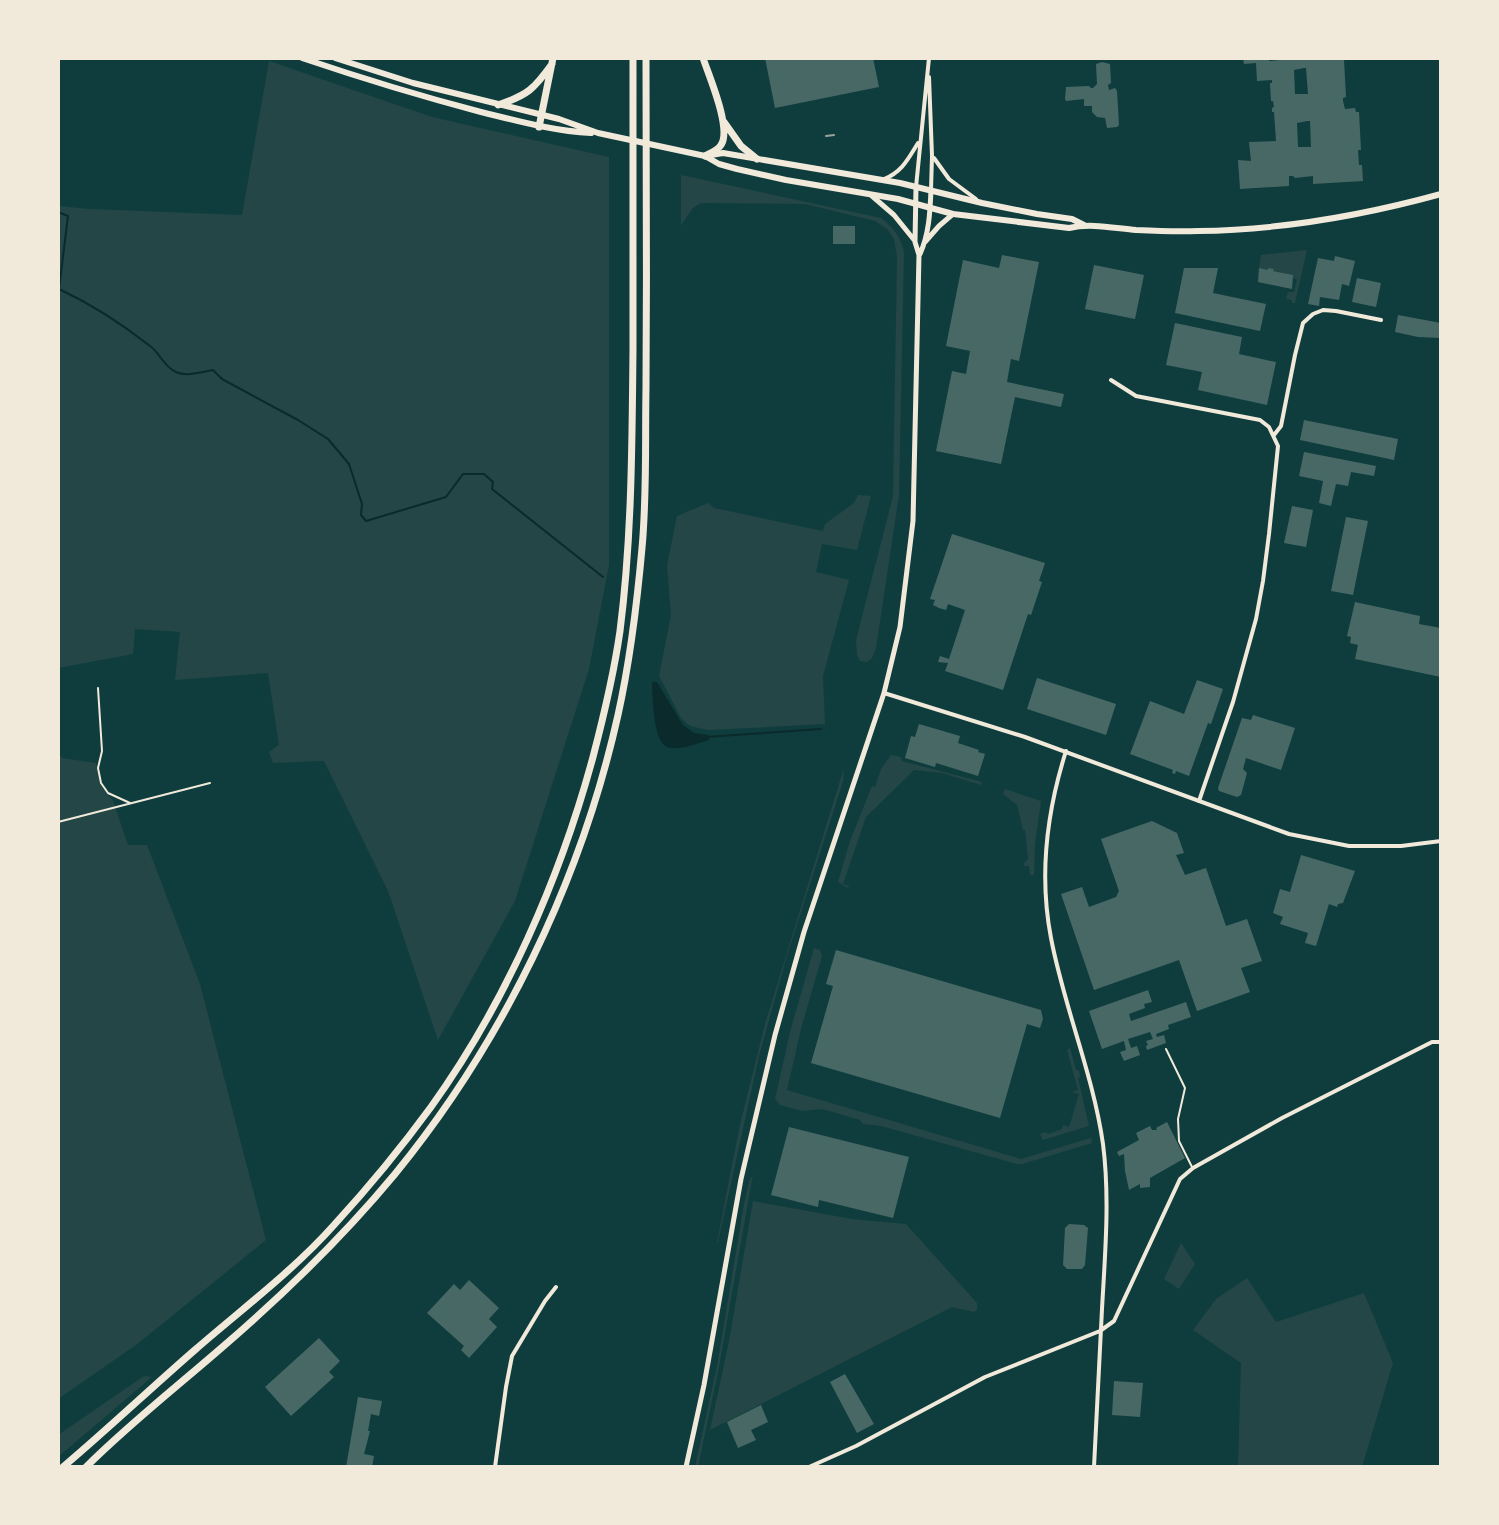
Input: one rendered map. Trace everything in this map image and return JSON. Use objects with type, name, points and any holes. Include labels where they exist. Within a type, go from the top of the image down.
[{"type":"highway","points":[[63,1467],[130,1405],[293,1266],[386,1165],[432,1104],[473,1040],[539,914],[584,789],[605,711],[620,634],[629,543],[632,445],[633,58]]},
{"type":"highway","points":[[86,1467],[302,1276],[396,1173],[484,1047],[522,979],[576,858],[617,716],[632,636],[642,545],[646,58]]},
{"type":"highway","points":[[703,58],[723,120],[725,136],[721,145],[705,156]]},
{"type":"highway","points":[[539,127],[552,61]]},
{"type":"highway","points":[[498,105],[529,93],[552,61]]},
{"type":"highway","points":[[723,120],[741,146],[757,159]]},
{"type":"main road","points":[[302,58],[408,93],[539,127],[598,133]]},
{"type":"main road","points":[[335,58],[413,83],[559,119],[598,133],[705,156],[737,169],[953,214],[1069,228],[1084,225],[1140,230],[1258,229],[1366,213],[1441,194]]},
{"type":"main road","points":[[705,156],[723,153],[916,187],[982,203],[1072,219],[1084,225]]},
{"type":"main road","points":[[686,1467],[738,1194],[775,1035],[804,932],[884,693],[900,627],[913,521],[919,255],[915,242],[916,187]]},
{"type":"main road","points":[[925,243],[931,190]]},
{"type":"main road","points":[[872,196],[894,215],[915,242]]},
{"type":"main road","points":[[919,255],[939,226],[953,214]]},
{"type":"street","points":[[916,187],[928,60]]},
{"type":"street","points":[[928,60],[931,190]]},
{"type":"street","points":[[881,181],[899,172],[919,141]]},
{"type":"street","points":[[932,156],[956,186],[982,203]]},
{"type":"street","points":[[1274,435],[1281,426],[1303,323],[1323,310],[1381,320]]},
{"type":"street","points":[[1111,380],[1136,396],[1260,420],[1269,427],[1278,446],[1256,619],[1233,702],[1199,801]]},
{"type":"street","points":[[884,693],[1066,751],[1289,834],[1349,846],[1401,846],[1441,841]]},
{"type":"street","points":[[1066,751],[1047,837],[1046,890],[1051,937],[1103,1144],[1106,1185],[1094,1467]]},
{"type":"street","points":[[809,1467],[856,1446],[985,1377],[1100,1331],[1114,1321],[1180,1179],[1193,1168],[1357,1079],[1432,1042],[1441,1042]]},
{"type":"street","points":[[495,1467],[512,1356],[556,1287]]},
{"type":"lane","points":[[98,688],[102,751],[98,768],[101,783],[108,793],[131,803]]},
{"type":"lane","points":[[58,822],[210,783]]},
{"type":"lane","points":[[1166,1049],[1185,1088],[1178,1119],[1179,1141],[1193,1168]]},
{"type":"shaded area","points":[[269,61],[432,117],[609,157],[609,565],[589,669],[515,901],[438,1040],[388,891],[324,761],[273,763],[269,752],[279,745],[268,673],[175,680],[180,632],[135,629],[133,654],[58,668],[58,206],[242,215]]},
{"type":"shaded area","points":[[681,175],[881,218],[901,241],[904,252],[899,495],[876,648],[867,662],[860,661],[857,655],[856,640],[893,496],[897,256],[894,239],[887,229],[875,221],[805,204],[701,203],[693,208],[681,225]]},
{"type":"shaded area","points":[[1307,250],[1295,303],[1292,303],[1292,300],[1286,299],[1288,292],[1294,292],[1297,279],[1273,269],[1259,268],[1261,255]]},
{"type":"shaded area","points":[[858,495],[871,496],[857,550],[822,544],[816,572],[849,580],[823,676],[825,724],[708,730],[690,726],[681,718],[659,676],[671,615],[667,565],[677,516],[708,503],[714,508],[823,531],[825,524],[854,503]]},
{"type":"shaded area","points":[[652,682],[657,682],[683,725],[694,733],[708,735],[709,740],[680,748],[664,745],[655,720]]},
{"type":"shaded area","points":[[58,753],[62,758],[96,763],[100,784],[113,801],[128,845],[147,845],[200,984],[266,1240],[136,1345],[58,1399]]},
{"type":"shaded area","points":[[891,755],[901,757],[902,761],[982,782],[981,785],[942,773],[914,770],[866,817],[843,884],[848,888],[838,882],[850,841],[872,786],[875,787],[881,769]]},
{"type":"shaded area","points":[[844,768],[843,781],[786,959],[759,1056],[717,1242],[740,1125],[765,1024]]},
{"type":"shaded area","points":[[1005,789],[1041,801],[1034,875],[1030,875],[1029,866],[1024,866],[1028,859],[1025,830],[1017,805],[1003,794]]},
{"type":"shaded area","points":[[814,948],[820,950],[822,956],[787,1090],[1021,1159],[1091,1138],[1092,1143],[1017,1164],[881,1126],[863,1124],[860,1120],[822,1109],[802,1111],[780,1105],[775,1099]]},
{"type":"shaded area","points":[[1070,1048],[1076,1070],[1079,1071],[1089,1126],[1043,1140],[1040,1134],[1062,1129],[1063,1125],[1069,1127],[1079,1094],[1072,1092],[1078,1090],[1067,1050]]},
{"type":"shaded area","points":[[753,1174],[719,1367],[698,1467],[695,1467],[717,1366],[744,1204]]},
{"type":"shaded area","points":[[753,1201],[852,1219],[906,1224],[977,1303],[977,1310],[952,1307],[710,1430]]},
{"type":"shaded area","points":[[1181,1243],[1195,1264],[1179,1289],[1164,1279]]},
{"type":"shaded area","points":[[1247,1278],[1276,1322],[1364,1293],[1393,1363],[1362,1467],[1238,1467],[1241,1363],[1193,1330],[1216,1299]]},
{"type":"shaded area","points":[[144,1376],[152,1377],[58,1457],[58,1435]]},
{"type":"building","points":[[765,58],[873,58],[879,87],[775,108]]},
{"type":"building","points":[[1243,58],[1269,58],[1269,61],[1280,58],[1344,60],[1346,97],[1343,101],[1345,109],[1355,108],[1359,112],[1361,150],[1358,150],[1363,181],[1313,184],[1313,176],[1289,176],[1289,186],[1240,189],[1238,160],[1251,161],[1249,142],[1276,141],[1272,80],[1257,81],[1256,63],[1244,64]],"holes":[[[1306,68],[1308,94],[1295,94],[1294,70]],[[1310,121],[1311,147],[1298,147],[1297,123]]]},
{"type":"building","points":[[1096,64],[1110,64],[1109,90],[1115,88],[1117,91],[1117,127],[1107,128],[1105,118],[1097,117],[1092,112],[1092,106],[1084,106],[1084,99],[1065,99],[1066,87],[1093,88],[1097,84]]},
{"type":"building","points":[[833,226],[855,226],[855,244],[833,244]]},
{"type":"building","points":[[1002,255],[1039,262],[1019,361],[1011,359],[1007,382],[1064,394],[1061,407],[1015,397],[1001,464],[936,451],[952,371],[966,374],[970,351],[946,346],[963,260],[999,268]]},
{"type":"building","points":[[1335,256],[1355,261],[1349,286],[1342,284],[1339,300],[1320,297],[1319,306],[1308,304],[1318,258],[1334,261]]},
{"type":"building","points":[[1094,265],[1144,275],[1135,319],[1085,309]]},
{"type":"building","points":[[1184,268],[1218,268],[1213,293],[1266,304],[1260,331],[1175,313]]},
{"type":"building","points":[[1259,268],[1293,275],[1292,289],[1258,282]]},
{"type":"building","points":[[1357,278],[1381,283],[1376,307],[1352,302]]},
{"type":"building","points":[[1398,315],[1441,323],[1441,338],[1395,332]]},
{"type":"building","points":[[1175,323],[1242,337],[1239,354],[1276,362],[1267,405],[1198,390],[1202,372],[1166,365]]},
{"type":"building","points":[[1304,420],[1398,439],[1394,460],[1300,440]]},
{"type":"building","points":[[1304,452],[1376,466],[1374,476],[1351,472],[1348,486],[1336,484],[1331,506],[1319,503],[1323,481],[1299,476]]},
{"type":"building","points":[[1292,506],[1313,510],[1306,547],[1284,543]]},
{"type":"building","points":[[1346,517],[1368,521],[1353,595],[1331,591]]},
{"type":"building","points":[[952,534],[1045,563],[1039,581],[1042,582],[1003,690],[945,671],[948,663],[938,662],[940,656],[949,659],[965,610],[948,604],[946,610],[939,608],[933,605],[935,600],[930,599]]},
{"type":"building","points":[[1355,602],[1420,616],[1419,624],[1441,628],[1441,677],[1355,659],[1358,645],[1350,643],[1351,637],[1347,636]]},
{"type":"building","points":[[1037,678],[1116,704],[1106,735],[1027,709]]},
{"type":"building","points":[[1197,680],[1223,689],[1189,776],[1176,771],[1172,773],[1173,770],[1130,754],[1150,701],[1184,714]]},
{"type":"building","points":[[1253,715],[1295,728],[1281,770],[1246,758],[1243,769],[1247,773],[1241,795],[1237,797],[1218,788],[1242,718],[1251,720]]},
{"type":"building","points":[[919,724],[960,736],[958,743],[985,754],[978,776],[936,763],[935,767],[905,758],[911,736],[915,737]]},
{"type":"building","points":[[1152,821],[1177,833],[1184,853],[1176,855],[1185,875],[1206,868],[1226,926],[1247,919],[1262,961],[1241,968],[1250,992],[1197,1011],[1179,960],[1094,990],[1061,894],[1082,887],[1089,907],[1116,897],[1119,891],[1101,839]]},
{"type":"building","points":[[1301,855],[1355,871],[1343,903],[1337,907],[1329,904],[1316,946],[1305,943],[1308,933],[1280,924],[1283,917],[1273,913],[1280,889],[1290,892]]},
{"type":"building","points":[[836,950],[1041,1010],[1043,1019],[1040,1028],[1027,1024],[1000,1118],[811,1063],[833,986],[826,984]]},
{"type":"building","points":[[1148,990],[1152,1002],[1129,1014],[1131,1021],[1186,1002],[1191,1017],[1168,1025],[1169,1029],[1156,1034],[1157,1037],[1164,1035],[1166,1043],[1147,1050],[1146,1041],[1153,1039],[1150,1032],[1128,1039],[1131,1048],[1137,1046],[1140,1055],[1124,1061],[1120,1052],[1126,1050],[1124,1041],[1102,1049],[1089,1011]]},
{"type":"building","points":[[1167,1122],[1185,1158],[1150,1178],[1150,1187],[1140,1188],[1140,1184],[1129,1190],[1124,1154],[1119,1156],[1117,1152],[1139,1140],[1136,1133],[1150,1126],[1152,1130],[1157,1130]]},
{"type":"building","points":[[789,1127],[909,1157],[893,1218],[819,1200],[818,1207],[771,1195]]},
{"type":"building","points":[[1069,1224],[1088,1228],[1082,1269],[1067,1269],[1063,1265],[1065,1228]]},
{"type":"building","points":[[469,1280],[499,1308],[489,1319],[497,1327],[469,1358],[461,1350],[464,1346],[427,1313],[454,1284],[460,1290]]},
{"type":"building","points":[[319,1338],[340,1361],[329,1372],[334,1377],[291,1416],[265,1387]]},
{"type":"building","points":[[845,1374],[874,1424],[857,1433],[830,1382]]},
{"type":"building","points":[[1114,1381],[1143,1383],[1140,1417],[1112,1415]]},
{"type":"building","points":[[358,1397],[382,1401],[379,1416],[371,1414],[364,1454],[374,1456],[372,1467],[346,1467]]},
{"type":"building","points":[[761,1405],[768,1422],[751,1430],[756,1440],[738,1448],[727,1422]]},
{"type":"waterway","points":[[58,212],[68,216],[59,289],[128,330],[153,349],[172,370],[184,374],[213,370],[222,379],[328,439],[349,464],[362,504],[361,515],[366,521],[446,497],[463,474],[484,474],[493,482],[492,489],[603,577]]},
{"type":"waterway","points":[[706,737],[821,729]]},
{"type":"railway","points":[[826,136],[834,135]]}]
